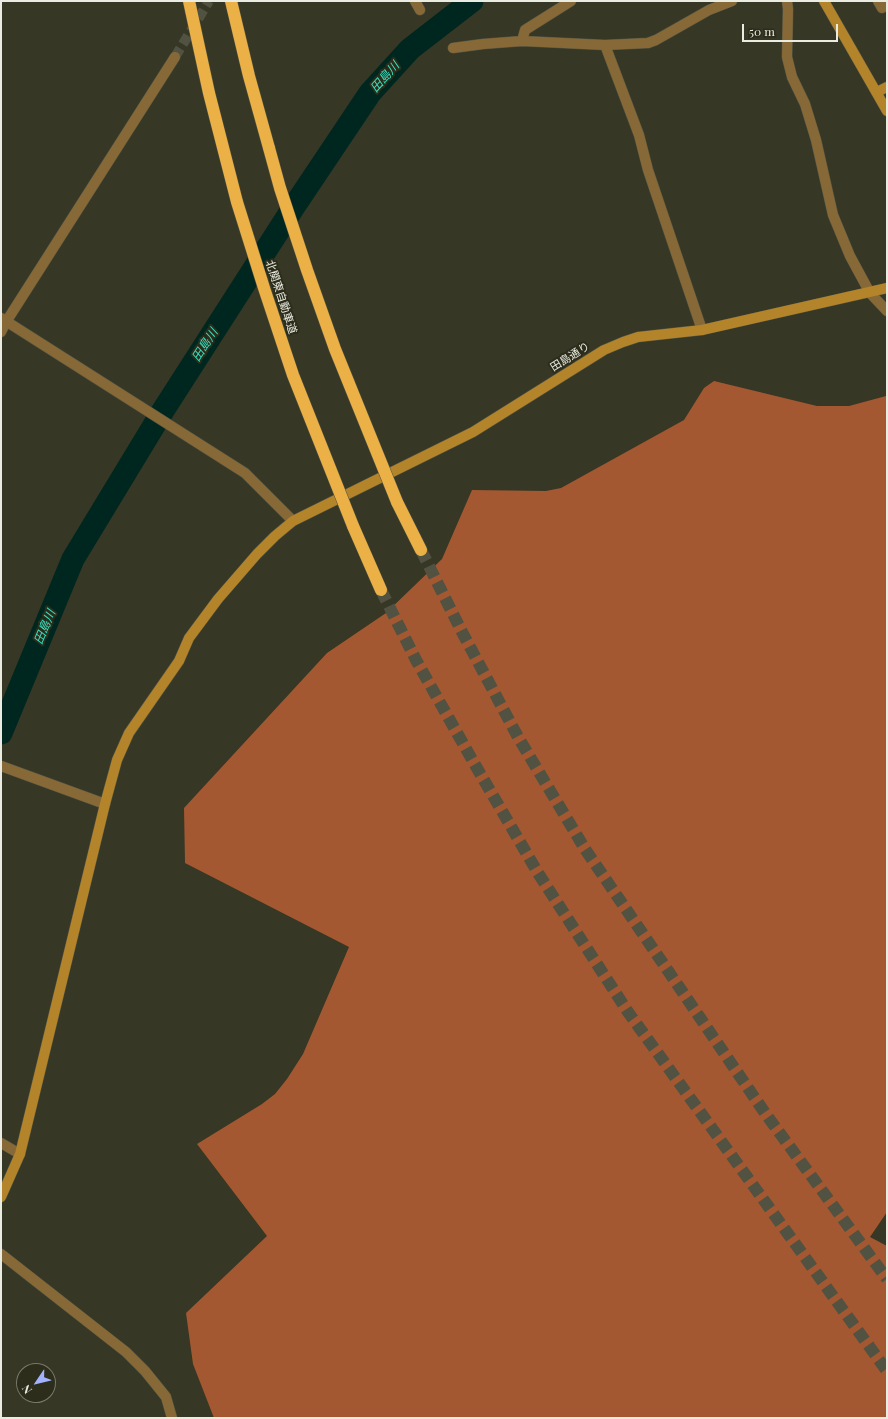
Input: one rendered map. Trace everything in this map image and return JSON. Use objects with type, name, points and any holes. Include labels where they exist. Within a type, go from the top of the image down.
[{"type":"highway","name":"北関東自動車道","points":[[189,1],[209,93],[237,202],[264,288],[293,375],[353,526],[381,590]]},
{"type":"highway","points":[[231,1],[249,76],[285,203],[335,349],[397,502],[420,550]]},
{"type":"street","points":[[415,1],[420,10]]},
{"type":"street","points":[[522,41],[525,30],[571,1]]},
{"type":"street","points":[[453,48],[522,41],[606,45],[648,43],[709,10],[732,1]]},
{"type":"street","points":[[787,1],[787,57],[792,77],[805,104],[812,125],[833,215],[850,256],[870,293],[887,311]]},
{"type":"street","points":[[824,1],[887,111]]},
{"type":"street","points":[[878,1],[882,8],[887,5]]},
{"type":"street","points":[[606,45],[639,135],[648,170],[702,330]]},
{"type":"street","points":[[1,332],[4,320],[175,58]]},
{"type":"street","points":[[877,92],[887,87]]},
{"type":"street","name":"田島通り","points":[[1,1197],[20,1154],[117,760],[129,733],[179,660],[189,638],[218,600],[257,554],[293,521],[473,432],[604,350],[638,337],[702,330],[887,288]]},
{"type":"street","points":[[4,320],[245,473],[293,521]]},
{"type":"street","points":[[3,767],[105,804]]},
{"type":"street","points":[[1,1143],[20,1154]]},
{"type":"street","points":[[1,1254],[126,1352],[145,1371],[166,1397],[172,1418]]},
{"type":"shaded area","points":[[714,381],[817,406],[849,406],[886,396],[887,398],[887,1212],[870,1237],[887,1246],[887,1418],[214,1418],[193,1364],[186,1313],[267,1236],[197,1144],[262,1104],[275,1094],[287,1079],[303,1054],[349,947],[185,863],[184,808],[327,653],[386,613],[442,559],[472,490],[546,491],[561,488],[684,420],[704,388]]},
{"type":"waterway","name":"田島川","points":[[1,733],[73,559],[164,409],[293,208],[370,93],[410,49],[472,1]]},
{"type":"tunnel","points":[[175,57],[209,1]]},
{"type":"tunnel","points":[[421,550],[462,632],[518,737],[585,849],[765,1113],[887,1279]]},
{"type":"tunnel","points":[[381,590],[416,660],[538,873],[628,1012],[887,1371]]}]
